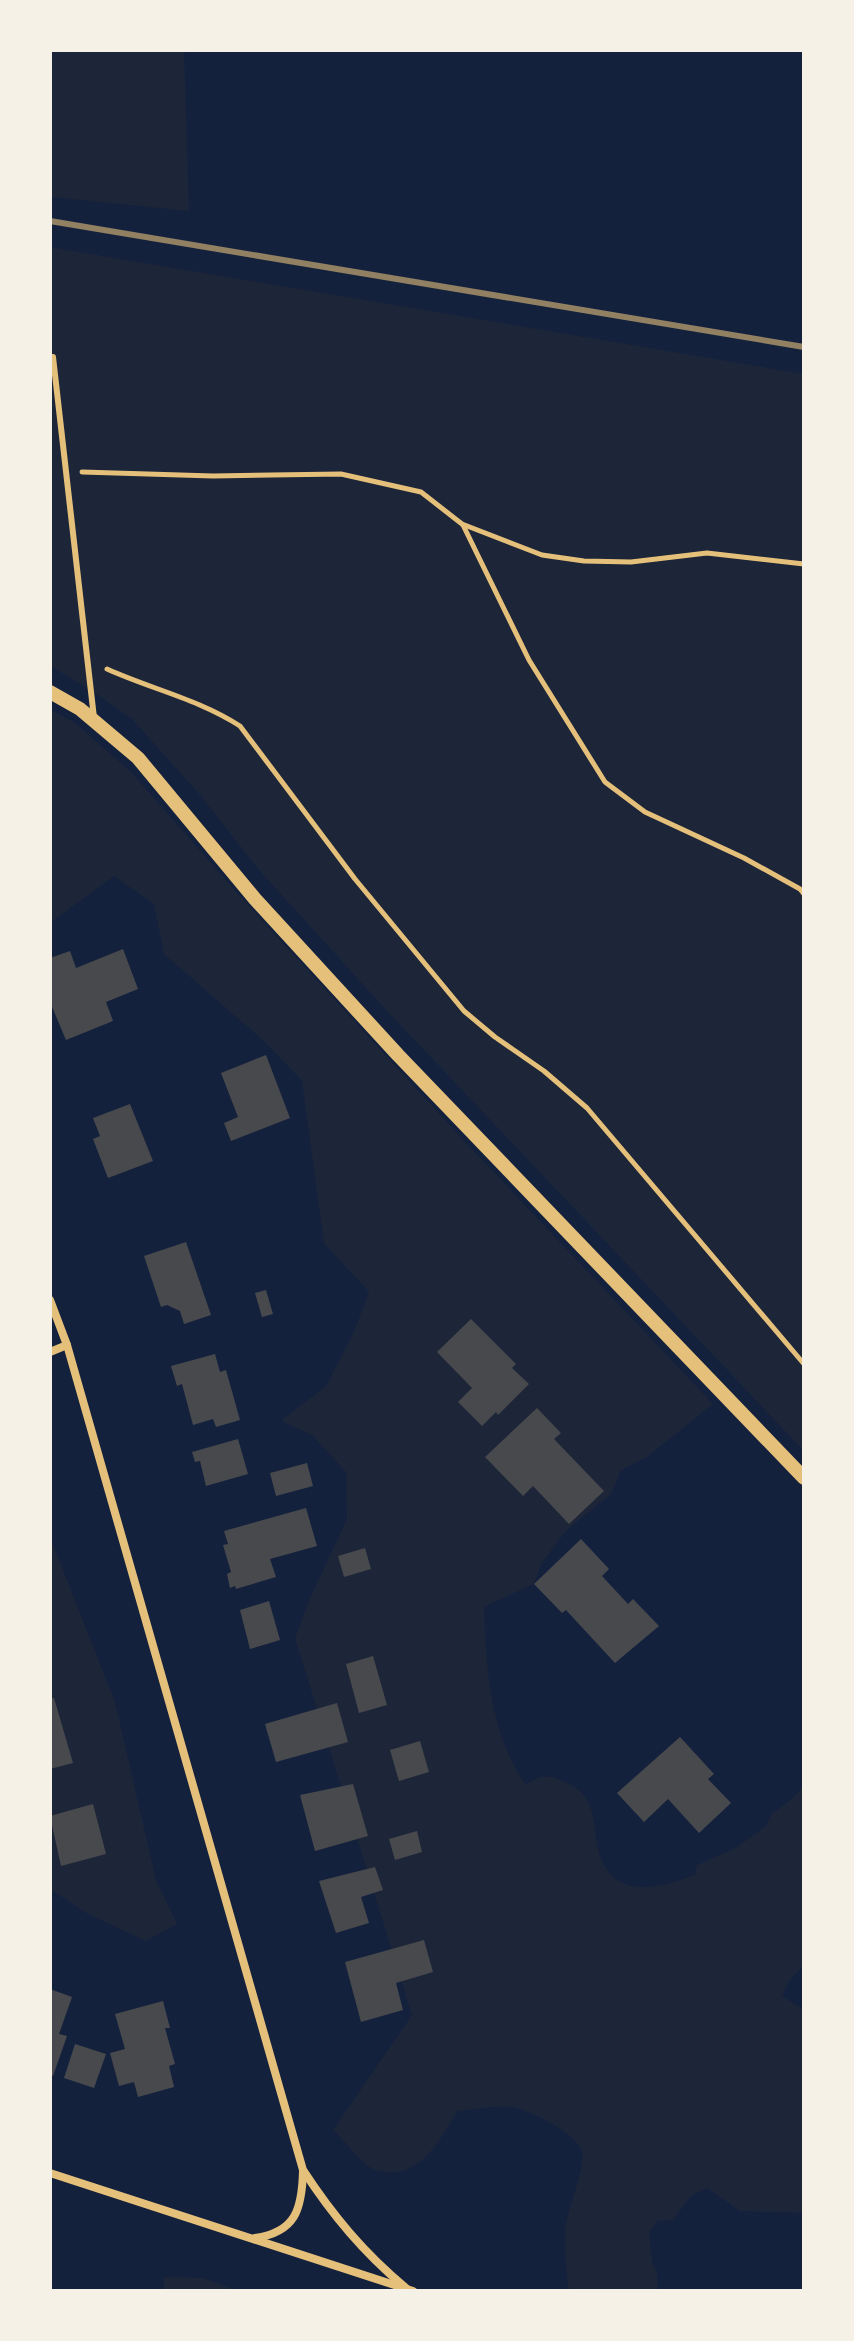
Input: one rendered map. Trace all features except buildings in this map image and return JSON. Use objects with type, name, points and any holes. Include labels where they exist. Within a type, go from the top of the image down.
[{"type":"street","points":[[50,692],[80,709],[138,758],[255,899],[387,1043],[804,1478]]},
{"type":"street","points":[[50,1300],[67,1345],[303,2170],[298,2211],[286,2227],[272,2236],[250,2239]]},
{"type":"street","points":[[50,1352],[67,1345]]},
{"type":"street","points":[[303,2170],[343,2228],[373,2261],[409,2290]]},
{"type":"street","points":[[50,2173],[409,2290]]},
{"type":"lane","points":[[53,357],[94,722]]},
{"type":"path","points":[[98,472],[213,476],[341,474],[421,492],[462,524],[542,555],[584,561],[631,562],[707,553],[804,564]]},
{"type":"path","points":[[462,524],[529,660],[605,782],[645,812],[744,858],[804,894]]},
{"type":"path","points":[[116,673],[177,694],[219,712],[240,726],[355,879],[464,1011],[544,1071],[587,1108],[804,1364]]},
{"type":"shaded area","points":[[50,50],[184,50],[189,211],[50,197]]},
{"type":"shaded area","points":[[50,247],[804,374],[804,1451],[387,1011],[259,870],[200,795],[132,719],[50,666]]},
{"type":"shaded area","points":[[50,709],[75,723],[131,772],[453,1129],[713,1404],[647,1457],[621,1470],[611,1494],[566,1531],[541,1564],[534,1584],[484,1607],[492,1700],[514,1765],[526,1785],[546,1776],[570,1785],[583,1794],[592,1814],[603,1862],[611,1875],[622,1883],[649,1887],[695,1875],[697,1865],[734,1849],[766,1826],[772,1814],[804,1785],[804,1964],[788,1983],[782,1996],[804,2010],[804,2213],[740,2211],[707,2188],[691,2196],[673,2220],[657,2221],[649,2233],[658,2291],[569,2291],[565,2230],[582,2152],[571,2137],[541,2118],[512,2107],[457,2111],[429,2154],[398,2172],[370,2167],[333,2130],[412,2015],[295,1638],[347,1519],[346,1472],[312,1435],[281,1421],[326,1386],[353,1334],[369,1292],[324,1243],[302,1081],[265,1042],[164,954],[154,904],[114,876],[50,923]]},
{"type":"shaded area","points":[[50,1537],[115,1702],[156,1880],[177,1924],[146,1941],[88,1914],[50,1889]]},
{"type":"shaded area","points":[[164,2277],[203,2278],[238,2291],[164,2291]]},
{"type":"railway","points":[[50,221],[804,347]]}]
